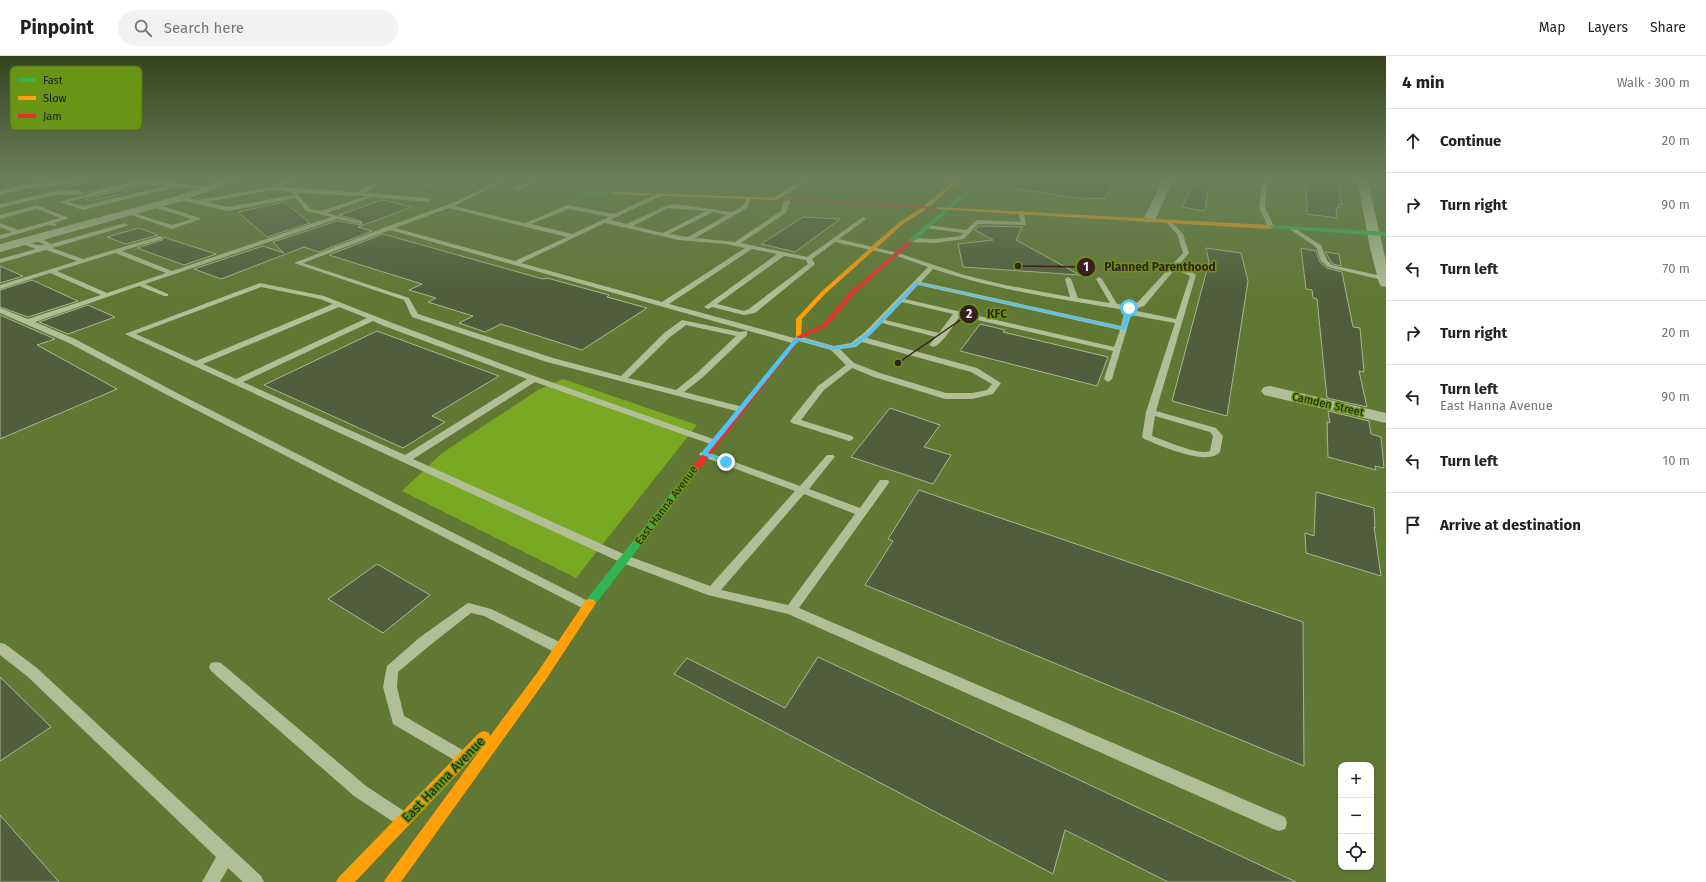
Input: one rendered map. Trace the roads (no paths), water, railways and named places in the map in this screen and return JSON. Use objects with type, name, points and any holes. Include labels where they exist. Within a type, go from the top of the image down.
[{"type":"main road","points":[[898,217],[900,224]]},
{"type":"main road","points":[[796,340],[799,319],[824,293],[872,249],[900,224],[911,217]]},
{"type":"main road","name":"East Hanna Avenue","points":[[392,882],[541,677],[588,606],[713,442],[796,340],[825,325],[852,293],[939,217]]},
{"type":"main road","points":[[1092,217],[1380,234]]},
{"type":"main road","name":"East Hanna Avenue","points":[[344,882],[541,677]]},
{"type":"street","points":[[0,248],[115,217]]},
{"type":"street","points":[[1374,217],[1380,234],[1386,281]]},
{"type":"street","name":"Camden Street","points":[[1270,390],[1386,418]]},
{"type":"lane","points":[[0,237],[66,218],[62,217]]},
{"type":"lane","points":[[139,217],[172,227],[198,219],[190,217]]},
{"type":"lane","points":[[144,218],[150,217]]},
{"type":"lane","points":[[28,322],[337,217],[359,223]]},
{"type":"lane","points":[[419,217],[297,262],[407,299],[415,315],[550,360],[740,409]]},
{"type":"lane","points":[[491,217],[572,236]]},
{"type":"lane","points":[[526,225],[546,217]]},
{"type":"lane","points":[[516,263],[613,217]]},
{"type":"lane","points":[[628,226],[647,217]]},
{"type":"lane","points":[[665,234],[699,217]]},
{"type":"lane","points":[[690,238],[728,217]]},
{"type":"lane","points":[[736,244],[777,217]]},
{"type":"lane","points":[[982,217],[983,222]]},
{"type":"lane","points":[[913,240],[928,241],[962,238],[976,223],[1024,224],[1019,217]]},
{"type":"lane","points":[[1266,217],[1271,227]]},
{"type":"lane","points":[[808,259],[863,219]]},
{"type":"lane","points":[[605,221],[665,234],[751,247],[808,259],[812,264],[752,311],[744,313],[711,305]]},
{"type":"lane","points":[[1108,379],[1129,310],[1141,304],[1186,253],[1180,234],[1168,221]]},
{"type":"lane","points":[[48,223],[67,230]]},
{"type":"lane","points":[[0,225],[19,232]]},
{"type":"lane","points":[[0,261],[125,225]]},
{"type":"lane","points":[[927,227],[968,232]]},
{"type":"lane","points":[[388,228],[750,328],[834,348],[853,345],[861,339],[881,321],[932,266]]},
{"type":"lane","points":[[1293,229],[1321,248],[1324,261],[1330,266],[1386,281]]},
{"type":"lane","points":[[0,287],[160,238]]},
{"type":"lane","points":[[28,240],[27,244],[36,248],[47,248],[83,261]]},
{"type":"lane","points":[[834,240],[896,254],[1006,287],[1115,306],[1179,322]]},
{"type":"lane","points":[[664,304],[751,247]]},
{"type":"lane","points":[[115,251],[172,273]]},
{"type":"lane","points":[[699,314],[782,254]]},
{"type":"lane","points":[[1151,412],[1213,430],[1218,436],[1215,452],[1208,455],[1196,453],[1147,437],[1145,433],[1151,412],[1193,275],[1175,267]]},
{"type":"lane","points":[[50,271],[107,295]]},
{"type":"lane","points":[[1068,279],[1075,300]]},
{"type":"lane","points":[[1099,279],[1115,306]]},
{"type":"lane","points":[[917,283],[1124,329]]},
{"type":"lane","points":[[139,284],[166,295]]},
{"type":"lane","points":[[713,442],[534,379],[322,297],[260,285],[129,334],[624,559],[712,592],[791,610],[1279,823]]},
{"type":"lane","points":[[901,300],[1118,350]]},
{"type":"lane","points":[[196,364],[339,304]]},
{"type":"lane","points":[[0,310],[72,342],[588,606]]},
{"type":"lane","points":[[934,345],[958,313]]},
{"type":"lane","points":[[236,382],[374,318]]},
{"type":"lane","points":[[881,321],[941,336]]},
{"type":"lane","points":[[622,379],[667,335],[685,322],[741,336]]},
{"type":"lane","points":[[677,393],[699,376],[750,328]]},
{"type":"lane","points":[[834,348],[851,365],[877,375],[946,396],[972,396],[990,392],[997,383],[974,370],[861,339]]},
{"type":"lane","points":[[849,438],[795,421],[821,388],[851,365]]},
{"type":"lane","points":[[406,459],[534,379]]},
{"type":"lane","points":[[704,454],[862,512]]},
{"type":"lane","points":[[712,592],[830,457]]},
{"type":"lane","points":[[791,610],[884,482]]},
{"type":"lane","points":[[478,764],[463,758],[398,720],[390,687],[392,670],[424,642],[469,608],[487,612],[560,648]]},
{"type":"lane","points":[[0,648],[38,677],[255,882]]},
{"type":"lane","points":[[216,667],[360,791],[404,820]]},
{"type":"lane","points":[[211,882],[226,855]]},
{"type":"place","name":"Planned Parenthood","points":[[1018,266]]},
{"type":"place","name":"KFC","points":[[898,363]]}]
